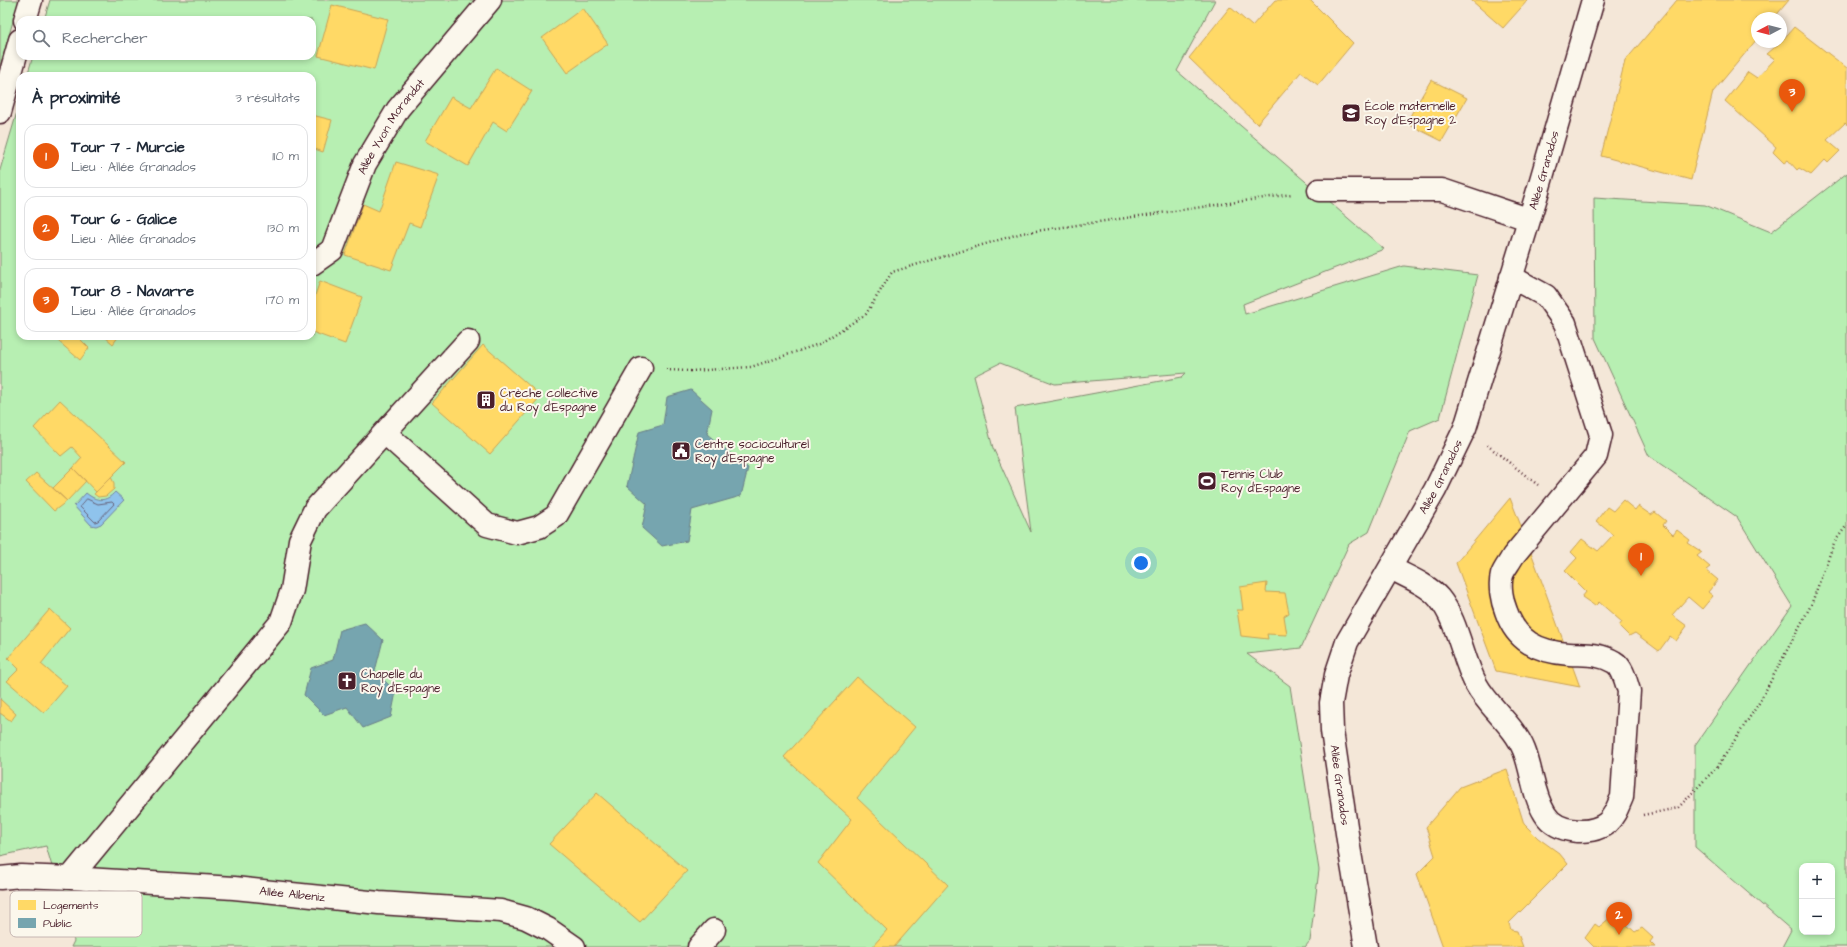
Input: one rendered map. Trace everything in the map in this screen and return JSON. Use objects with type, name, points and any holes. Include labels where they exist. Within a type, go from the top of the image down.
[{"type":"street","points":[[27,16],[31,0]]},
{"type":"street","name":"Allée Yvon Morandat","points":[[316,261],[332,250],[365,164],[398,109],[490,0]]},
{"type":"street","name":"Allée Granados","points":[[1366,947],[1340,790],[1332,731],[1331,703],[1336,675],[1347,642],[1436,490],[1465,428],[1593,0]]},
{"type":"street","points":[[0,112],[16,54]]},
{"type":"street","points":[[1318,190],[1442,190],[1528,219]]},
{"type":"street","points":[[1391,568],[1425,586],[1445,607],[1468,668],[1477,686],[1516,735],[1524,750],[1545,814],[1554,824],[1568,830],[1583,831],[1607,823],[1616,813],[1622,797],[1629,691],[1624,676],[1615,663],[1602,656],[1568,654],[1543,649],[1524,641],[1510,624],[1502,601],[1502,574],[1513,556],[1596,456],[1601,435],[1565,323],[1546,296],[1511,277]]},
{"type":"street","points":[[70,878],[281,622],[292,590],[300,540],[315,509],[468,341]]},
{"type":"street","points":[[385,433],[487,525],[517,533],[539,527],[556,516],[641,368]]},
{"type":"street","name":"Allée Albeniz","points":[[0,878],[21,876],[70,878],[234,888],[378,903],[501,911],[526,918],[548,929],[574,947]]},
{"type":"street","points":[[699,947],[714,930]]},
{"type":"path","points":[[641,368],[690,371],[752,367],[819,344],[866,314],[892,272],[1022,232],[1318,190]]},
{"type":"path","points":[[1486,444],[1530,478]]},
{"type":"path","points":[[1616,813],[1643,815],[1678,808],[1718,766],[1759,703],[1811,605],[1834,543],[1847,525]]},
{"type":"green space","points":[[0,0],[19,0],[0,67]]},
{"type":"green space","points":[[50,0],[1215,0],[1177,71],[1384,249],[1243,304],[1245,314],[1404,266],[1478,275],[1440,418],[1410,431],[1369,532],[1349,544],[1301,648],[1247,654],[1290,686],[1319,870],[1310,941],[1305,947],[71,947],[74,941],[73,937],[142,937],[142,891],[59,891],[46,846],[0,856],[0,170],[16,116],[16,340],[316,340],[316,72],[28,72],[32,60],[316,60],[316,16],[45,16]],"holes":[[[1000,363],[1055,384],[1186,373],[1182,377],[1015,408],[1031,532],[993,448],[974,376]]]},
{"type":"green space","points":[[1847,173],[1847,947],[1782,947],[1791,930],[1695,847],[1695,745],[1792,606],[1737,517],[1649,456],[1595,338],[1594,198],[1705,205],[1771,232]]},
{"type":"water","points":[[115,492],[124,500],[101,524],[96,526],[91,525],[74,506],[86,493],[101,500],[108,498]]},
{"type":"building: Logements","points":[[1275,0],[1310,0],[1353,43],[1318,85],[1301,72],[1257,124],[1189,58],[1230,7],[1252,26]]},
{"type":"building: Logements","points":[[1471,0],[1528,0],[1503,28]]},
{"type":"building: Logements","points":[[1677,0],[1789,0],[1779,12],[1751,12],[1751,46],[1713,92],[1691,180],[1601,156],[1625,61]]},
{"type":"building: Logements","points":[[332,5],[388,19],[374,70],[318,56]]},
{"type":"building: Logements","points":[[583,8],[608,44],[567,73],[542,38]]},
{"type":"building: Logements","points":[[1794,27],[1847,68],[1847,125],[1845,123],[1827,140],[1840,151],[1828,163],[1825,160],[1811,175],[1799,168],[1797,170],[1788,160],[1784,163],[1773,152],[1776,147],[1725,101],[1748,72],[1757,78],[1775,59],[1767,54],[1774,48],[1787,48],[1787,35]]},
{"type":"building: Logements","points":[[496,68],[532,91],[507,131],[493,122],[468,166],[425,141],[451,97],[471,108]]},
{"type":"building: Logements","points":[[1431,80],[1467,98],[1442,141],[1406,123]]},
{"type":"building: Logements","points":[[316,116],[332,120],[323,152],[316,149]]},
{"type":"building: Logements","points":[[396,162],[439,175],[420,227],[409,223],[391,270],[345,255],[363,204],[379,211]]},
{"type":"building: Logements","points":[[320,281],[362,297],[345,344],[316,333],[316,292]]},
{"type":"building: Logements","points":[[81,340],[89,348],[80,360],[58,341]]},
{"type":"building: Logements","points":[[108,340],[116,340],[113,344]]},
{"type":"building: Logements","name":"Crèche collective du Roy d'Espagne","points":[[483,345],[541,396],[490,454],[432,403]]},
{"type":"building: Logements","points":[[60,400],[126,462],[96,492],[73,468],[82,458],[72,447],[61,456],[34,428]]},
{"type":"building: Logements","points":[[73,468],[86,481],[67,501],[53,488]]},
{"type":"building: Logements","points":[[36,473],[67,501],[54,511],[26,482]]},
{"type":"building: Logements","points":[[111,477],[114,483],[114,489],[106,496],[98,497],[94,494]]},
{"type":"building: Logements","points":[[1510,498],[1580,687],[1496,671],[1456,563]]},
{"type":"building: Logements","points":[[1623,500],[1635,510],[1638,506],[1651,515],[1655,512],[1666,521],[1663,525],[1673,535],[1677,530],[1690,540],[1688,543],[1702,552],[1697,556],[1710,567],[1706,570],[1718,580],[1708,592],[1713,596],[1702,609],[1688,597],[1672,615],[1687,626],[1676,641],[1670,636],[1659,651],[1635,633],[1629,636],[1619,626],[1622,622],[1599,602],[1595,606],[1582,597],[1586,592],[1565,571],[1577,558],[1571,552],[1582,539],[1598,551],[1613,535],[1596,521],[1607,507],[1613,511]]},
{"type":"building: Logements","points":[[1267,583],[1266,592],[1285,593],[1289,613],[1284,616],[1287,635],[1267,634],[1268,639],[1241,636],[1237,610],[1243,610],[1240,587]]},
{"type":"building: Logements","points":[[50,609],[70,628],[41,664],[67,686],[44,713],[7,681],[19,669],[8,658]]},
{"type":"building: Logements","points":[[857,677],[915,727],[857,798],[948,885],[894,947],[872,947],[887,930],[818,863],[852,819],[784,757]]},
{"type":"building: Logements","points":[[0,699],[16,714],[11,721],[0,713]]},
{"type":"building: Logements","points":[[1507,769],[1524,824],[1538,838],[1559,853],[1568,864],[1509,923],[1511,930],[1517,931],[1523,947],[1443,947],[1417,874],[1435,856],[1426,827],[1460,787]]},
{"type":"building: Logements","points":[[597,793],[687,871],[640,922],[549,844]]},
{"type":"building: Logements","points":[[1611,917],[1623,927],[1626,924],[1635,932],[1642,928],[1653,938],[1650,942],[1655,947],[1594,947],[1585,938],[1595,924],[1599,927]]},
{"type":"building: Public","name":"Centre socioculturel Roy d'Espagne","points":[[691,390],[712,409],[707,434],[748,468],[741,496],[692,510],[687,541],[662,546],[642,528],[647,504],[627,486],[639,432],[663,425],[667,397]]},
{"type":"building: Public","name":"Chapelle du Roy d’Espagne","points":[[365,623],[383,640],[375,671],[396,692],[391,717],[363,728],[347,707],[324,715],[304,695],[311,668],[333,660],[340,630]]},
{"type":"place","name":"Tour 8 - Navarre","points":[[1792,112]]},
{"type":"place","name":"École maternelle Roy d'Espagne 2","points":[[1351,113]]},
{"type":"place","name":"Crèche collective du Roy d'Espagne","points":[[486,400]]},
{"type":"place","name":"Centre socioculturel Roy d'Espagne","points":[[681,451]]},
{"type":"place","name":"Tennis Club Roy d'Espagne","points":[[1207,481]]},
{"type":"place","name":"Tour 7 - Murcie","points":[[1641,576]]},
{"type":"place","name":"Chapelle du Roy d’Espagne","points":[[347,681]]},
{"type":"place","name":"Tour 6 - Galice","points":[[1619,935]]}]
